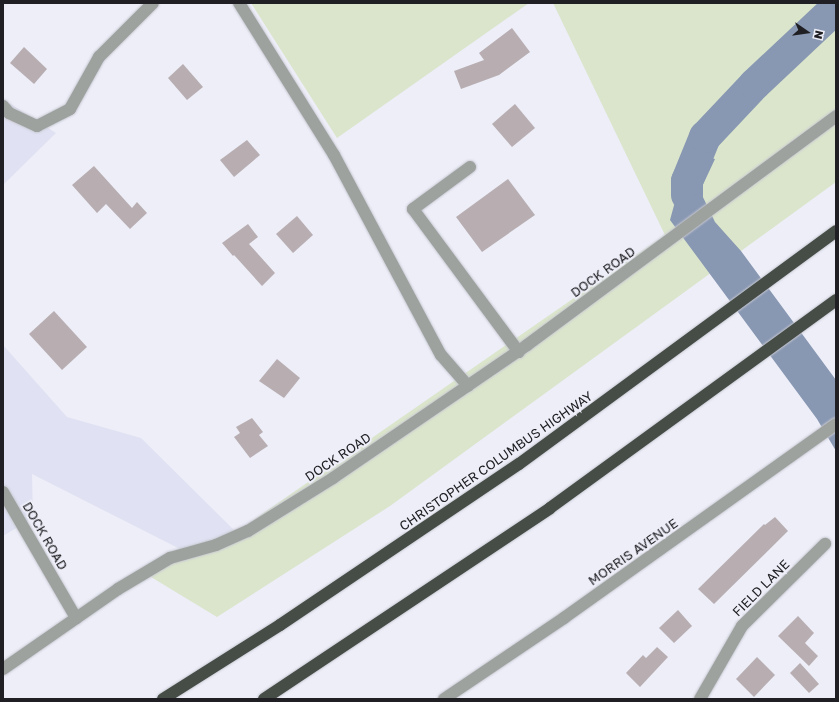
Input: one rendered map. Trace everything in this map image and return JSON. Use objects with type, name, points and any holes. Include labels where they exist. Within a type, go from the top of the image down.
[{"type":"highway","name":"CHRISTOPHER COLUMBUS HIGHWAY","points":[[163,699],[280,625],[519,464],[836,231]]},
{"type":"highway","points":[[264,699],[550,508],[836,300]]},
{"type":"street","points":[[3,106],[10,114],[37,126],[70,109],[99,57],[153,3]]},
{"type":"street","points":[[239,3],[334,155],[441,355],[468,386]]},
{"type":"street","name":"DOCK ROAD","points":[[3,492],[76,618],[118,589],[170,558],[216,545],[248,531],[333,478],[519,352],[673,239],[716,204],[836,116]]},
{"type":"street","points":[[470,167],[413,209],[519,352]]},
{"type":"street","name":"MORRIS AVENUE","points":[[444,699],[570,614],[836,424]]},
{"type":"street","name":"FIELD LANE","points":[[700,699],[742,626],[825,544]]},
{"type":"street","points":[[3,669],[76,618]]},
{"type":"shaded area","points":[[3,99],[56,133],[3,185]]},
{"type":"shaded area","points":[[3,345],[67,417],[141,438],[236,532],[186,552],[32,474],[33,518],[3,536]]},
{"type":"green space","points":[[251,3],[529,3],[337,138]]},
{"type":"green space","points":[[553,3],[836,3],[836,182],[390,506],[217,617],[146,574],[236,532],[665,235]]},
{"type":"water","points":[[693,153],[715,159],[700,191],[715,222],[741,251],[836,380],[836,451],[817,419],[670,220],[679,187]]},
{"type":"building","points":[[512,28],[530,52],[499,75],[461,89],[454,71],[484,60],[479,53]]},
{"type":"building","points":[[24,47],[47,69],[34,84],[10,63]]},
{"type":"building","points":[[183,64],[203,87],[187,100],[168,78]]},
{"type":"building","points":[[515,104],[535,128],[512,147],[492,124]]},
{"type":"building","points":[[247,140],[260,155],[234,177],[220,160]]},
{"type":"building","points":[[94,166],[132,208],[137,202],[147,213],[130,229],[106,204],[97,213],[72,185]]},
{"type":"building","points":[[508,179],[535,215],[482,252],[456,217]]},
{"type":"building","points":[[297,216],[313,235],[293,253],[276,234]]},
{"type":"building","points":[[248,224],[258,237],[249,244],[275,273],[262,286],[222,243]]},
{"type":"building","points":[[54,311],[87,347],[62,370],[29,334]]},
{"type":"building","points":[[277,359],[300,378],[284,398],[259,381]]},
{"type":"building","points":[[252,418],[263,432],[259,435],[268,446],[250,458],[234,437],[240,433],[236,427]]},
{"type":"building","points":[[775,517],[788,531],[714,604],[698,589],[764,524],[765,525]]},
{"type":"building","points":[[678,610],[692,626],[674,643],[659,628]]},
{"type":"building","points":[[798,616],[814,633],[805,643],[818,656],[809,666],[778,636]]},
{"type":"building","points":[[657,647],[668,657],[640,687],[626,673],[643,655],[646,658]]},
{"type":"building","points":[[757,657],[775,675],[754,697],[736,679]]},
{"type":"building","points":[[800,663],[819,684],[809,693],[790,673]]},
{"type":"waterway","points":[[687,195],[687,181],[705,137],[755,84],[836,8]]}]
